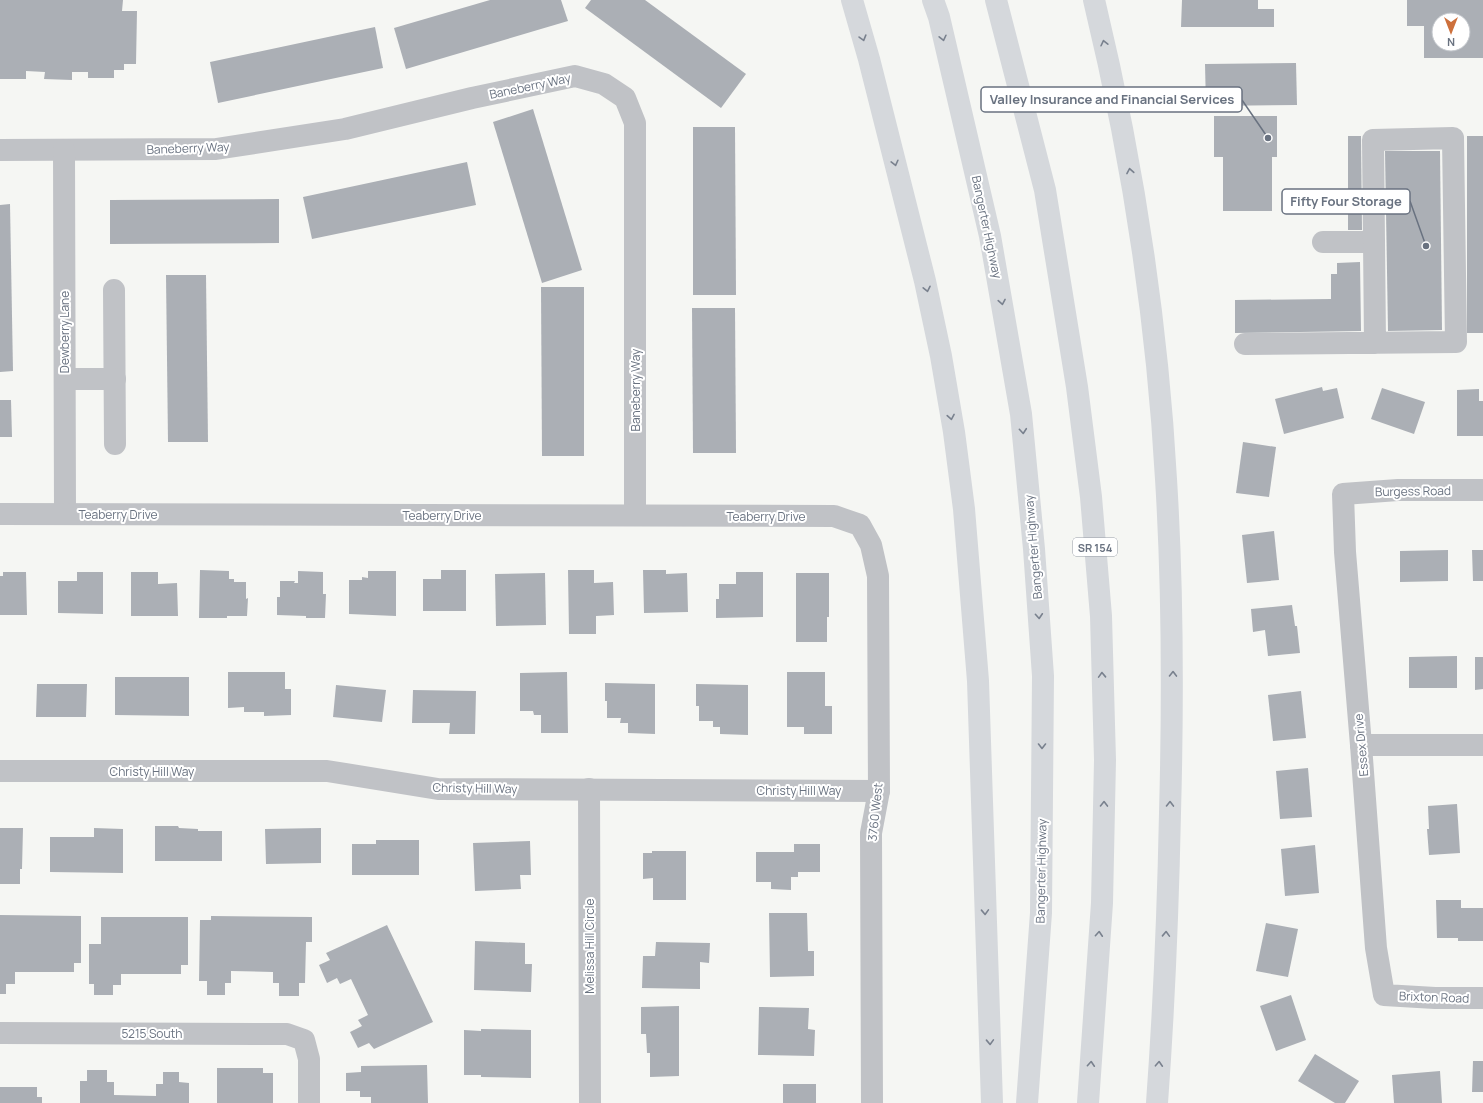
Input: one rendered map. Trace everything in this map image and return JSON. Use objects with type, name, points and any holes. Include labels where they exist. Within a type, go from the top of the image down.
[{"type":"highway","points":[[852,0],[869,59],[925,281],[942,363],[954,432],[961,486],[971,586],[978,681],[992,1103]]},
{"type":"highway","name":"Bangerter Highway","points":[[933,0],[939,18],[990,236],[1021,414],[1034,549],[1043,676],[1041,913],[1027,1103]]},
{"type":"highway","name":"SR 154","points":[[996,0],[1045,190],[1077,387],[1091,497],[1101,616],[1105,760],[1102,903],[1088,1103]]},
{"type":"highway","points":[[1094,0],[1111,73],[1136,209],[1157,370],[1166,477],[1172,585],[1172,739],[1167,917],[1157,1103]]},
{"type":"street","name":"Baneberry Way","points":[[0,150],[216,149],[345,129],[472,98],[575,76],[604,84],[625,98],[635,123],[635,515]]},
{"type":"street","points":[[1245,344],[1375,343],[1456,342],[1453,138],[1373,140],[1375,343]]},
{"type":"street","name":"Dewberry Lane","points":[[64,150],[65,514]]},
{"type":"street","points":[[1322,242],[1374,242]]},
{"type":"street","points":[[114,290],[115,444]]},
{"type":"street","points":[[65,379],[115,379]]},
{"type":"street","name":"Burgess Road","points":[[1343,494],[1398,490],[1483,490]]},
{"type":"street","name":"Essex Drive","points":[[1343,494],[1345,552],[1376,948],[1384,995]]},
{"type":"street","name":"Teaberry Drive","points":[[0,514],[834,516],[860,525],[871,545]]},
{"type":"street","name":"3760 West","points":[[871,545],[878,576],[879,791],[871,833],[872,1103]]},
{"type":"street","points":[[1361,745],[1483,745]]},
{"type":"street","name":"Christy Hill Way","points":[[0,771],[327,771],[438,789],[879,791]]},
{"type":"street","name":"Melissa Hill Circle","points":[[589,789],[590,1103]]},
{"type":"street","name":"Brixton Road","points":[[1384,995],[1435,998],[1483,998]]},
{"type":"street","name":"5215 South","points":[[0,1032],[287,1034],[304,1040],[309,1059],[309,1103]]},
{"type":"building","points":[[0,0],[123,0],[122,11],[137,11],[136,64],[124,64],[124,70],[114,70],[114,78],[88,78],[88,72],[72,72],[72,80],[44,79],[45,72],[26,71],[26,79],[0,79]]},
{"type":"building","points":[[490,0],[561,0],[568,21],[406,69],[394,28]]},
{"type":"building","points":[[591,0],[645,0],[746,74],[721,108],[585,8]]},
{"type":"building","points":[[1182,0],[1258,0],[1258,9],[1274,9],[1274,27],[1181,27]]},
{"type":"building","points":[[1407,0],[1483,0],[1483,58],[1424,58],[1424,26],[1407,26]]},
{"type":"building","points":[[375,27],[383,68],[218,103],[210,62]]},
{"type":"building","points":[[1296,63],[1297,105],[1206,106],[1205,64]]},
{"type":"building","points":[[533,109],[582,270],[542,283],[493,122]]},
{"type":"building","points":[[1214,116],[1277,116],[1277,157],[1272,157],[1272,211],[1223,211],[1223,157],[1214,157]]},
{"type":"building","points":[[693,127],[735,127],[736,295],[693,295]]},
{"type":"building","points":[[1348,136],[1361,136],[1362,230],[1348,230]]},
{"type":"building","points":[[1467,136],[1483,136],[1483,333],[1467,333]]},
{"type":"building","points":[[1385,151],[1440,151],[1442,330],[1388,331]]},
{"type":"building","points":[[467,162],[476,205],[312,239],[303,197]]},
{"type":"building","points":[[279,199],[279,243],[110,244],[110,200]]},
{"type":"building","points":[[10,204],[13,371],[0,372],[0,205]]},
{"type":"building","points":[[1360,262],[1361,331],[1235,333],[1235,300],[1331,299],[1331,274],[1337,274],[1337,263]]},
{"type":"building","points":[[166,275],[206,275],[208,442],[168,442]]},
{"type":"building","points":[[541,287],[584,287],[584,456],[542,456]]},
{"type":"building","points":[[692,308],[735,308],[736,453],[693,453]]},
{"type":"building","points":[[1322,387],[1323,391],[1337,388],[1344,418],[1284,434],[1275,399]]},
{"type":"building","points":[[1382,388],[1425,402],[1414,434],[1371,419]]},
{"type":"building","points":[[1479,389],[1479,401],[1483,401],[1483,436],[1457,436],[1457,390]]},
{"type":"building","points":[[0,400],[11,400],[12,437],[0,437]]},
{"type":"building","points":[[1243,442],[1276,447],[1269,497],[1236,493]]},
{"type":"building","points":[[1274,531],[1279,580],[1247,583],[1242,535]]},
{"type":"building","points":[[1448,550],[1448,581],[1400,582],[1400,551]]},
{"type":"building","points":[[1472,550],[1483,550],[1483,581],[1473,581]]},
{"type":"building","points":[[200,570],[229,571],[229,579],[234,579],[234,582],[246,582],[246,599],[248,598],[247,616],[199,618]]},
{"type":"building","points":[[441,570],[466,570],[466,611],[423,611],[423,579],[441,579]]},
{"type":"building","points":[[568,570],[594,570],[594,583],[613,582],[614,615],[596,616],[596,634],[569,634]]},
{"type":"building","points":[[643,570],[666,570],[666,574],[687,573],[688,612],[644,613]]},
{"type":"building","points":[[298,571],[323,572],[323,594],[326,594],[325,618],[277,615],[277,597],[280,597],[280,581],[295,581],[294,583],[298,583]]},
{"type":"building","points":[[368,571],[396,571],[396,616],[349,614],[349,580],[362,580],[362,577],[368,578]]},
{"type":"building","points":[[3,572],[26,572],[27,615],[0,615],[0,576],[3,576]]},
{"type":"building","points":[[77,572],[103,572],[103,614],[58,613],[58,581],[77,581]]},
{"type":"building","points":[[131,572],[158,572],[158,584],[177,583],[178,616],[131,616]]},
{"type":"building","points":[[736,572],[763,572],[763,617],[716,618],[716,599],[719,599],[719,584],[736,584]]},
{"type":"building","points":[[545,573],[546,625],[496,626],[495,574]]},
{"type":"building","points":[[796,573],[829,573],[829,617],[827,617],[827,642],[796,642]]},
{"type":"building","points":[[1292,605],[1295,626],[1297,626],[1300,653],[1268,656],[1265,630],[1253,632],[1251,609]]},
{"type":"building","points":[[1457,656],[1457,688],[1409,688],[1409,657]]},
{"type":"building","points":[[1475,657],[1483,657],[1483,689],[1475,690]]},
{"type":"building","points":[[228,672],[285,672],[285,689],[291,689],[291,715],[264,716],[264,712],[244,712],[244,707],[228,708]]},
{"type":"building","points":[[567,672],[568,733],[541,733],[541,715],[534,715],[533,711],[520,711],[520,673]]},
{"type":"building","points":[[787,672],[825,672],[825,706],[832,706],[832,734],[804,734],[804,727],[787,727]]},
{"type":"building","points":[[115,677],[189,677],[189,716],[115,715]]},
{"type":"building","points":[[605,683],[655,684],[655,734],[628,733],[628,723],[620,723],[621,718],[607,718]]},
{"type":"building","points":[[37,684],[87,684],[86,717],[36,717]]},
{"type":"building","points":[[696,684],[748,685],[748,735],[720,734],[720,727],[713,727],[713,721],[699,721],[699,706],[696,706]]},
{"type":"building","points":[[336,685],[386,690],[382,722],[333,717]]},
{"type":"building","points":[[413,690],[476,691],[475,734],[449,734],[450,723],[412,723]]},
{"type":"building","points":[[1301,691],[1306,738],[1273,741],[1268,695]]},
{"type":"building","points":[[1308,768],[1312,817],[1280,819],[1276,771]]},
{"type":"building","points":[[1457,804],[1460,853],[1429,855],[1427,829],[1429,829],[1428,806]]},
{"type":"building","points":[[155,826],[178,826],[179,828],[198,829],[198,831],[222,831],[222,861],[155,861]]},
{"type":"building","points":[[0,828],[23,828],[20,884],[0,884]]},
{"type":"building","points":[[94,828],[123,829],[123,873],[50,872],[50,837],[94,837]]},
{"type":"building","points":[[321,828],[321,863],[266,864],[265,829]]},
{"type":"building","points":[[376,840],[419,840],[419,875],[352,875],[352,844],[376,844]]},
{"type":"building","points":[[530,841],[531,875],[520,875],[521,889],[475,891],[473,843]]},
{"type":"building","points":[[794,844],[820,844],[820,872],[798,872],[798,877],[791,877],[791,890],[771,889],[771,882],[756,882],[756,852],[794,852]]},
{"type":"building","points":[[1315,845],[1319,893],[1285,896],[1281,849]]},
{"type":"building","points":[[652,851],[686,851],[686,900],[653,900],[653,878],[643,879],[643,853],[652,853]]},
{"type":"building","points":[[1436,900],[1461,900],[1461,908],[1483,908],[1483,941],[1458,941],[1458,938],[1437,938]]},
{"type":"building","points":[[769,913],[807,913],[808,951],[814,951],[814,976],[770,977]]},
{"type":"building","points":[[0,915],[81,916],[81,963],[74,963],[74,972],[15,972],[15,984],[6,984],[6,994],[0,994]]},
{"type":"building","points":[[211,916],[312,917],[312,942],[306,942],[305,983],[299,983],[299,996],[279,996],[279,983],[273,983],[273,972],[231,971],[231,983],[225,983],[225,995],[207,995],[207,981],[199,981],[200,920],[211,920]]},
{"type":"building","points":[[101,917],[188,917],[188,965],[181,965],[181,974],[121,974],[121,985],[113,985],[113,995],[94,995],[94,984],[89,984],[89,944],[101,944]]},
{"type":"building","points":[[1266,923],[1298,929],[1288,977],[1256,971]]},
{"type":"building","points":[[387,925],[433,1022],[374,1049],[369,1043],[358,1048],[350,1032],[362,1026],[358,1020],[368,1015],[351,979],[340,984],[337,978],[327,983],[319,965],[330,960],[326,953]]},
{"type":"building","points":[[475,941],[525,943],[525,964],[532,964],[531,992],[474,990]]},
{"type":"building","points":[[656,942],[710,943],[709,963],[700,962],[700,989],[642,988],[643,956],[655,956]]},
{"type":"building","points":[[1291,995],[1306,1040],[1276,1051],[1260,1006]]},
{"type":"building","points":[[679,1006],[679,1076],[650,1077],[650,1053],[647,1053],[646,1034],[641,1034],[641,1007]]},
{"type":"building","points":[[759,1007],[809,1008],[808,1029],[815,1030],[814,1056],[758,1055]]},
{"type":"building","points":[[481,1029],[531,1030],[531,1078],[481,1077],[481,1075],[464,1075],[464,1030],[481,1031]]},
{"type":"building","points":[[1315,1054],[1359,1081],[1345,1103],[1335,1103],[1298,1081]]},
{"type":"building","points":[[1473,1061],[1483,1061],[1483,1092],[1472,1092]]},
{"type":"building","points":[[427,1065],[428,1103],[371,1103],[371,1097],[360,1097],[360,1091],[346,1091],[346,1073],[361,1072],[361,1066]]},
{"type":"building","points":[[217,1068],[263,1068],[263,1073],[273,1073],[273,1103],[217,1103]]},
{"type":"building","points":[[87,1070],[107,1070],[107,1082],[114,1082],[114,1095],[156,1096],[156,1084],[163,1084],[163,1072],[179,1072],[179,1082],[189,1083],[189,1103],[80,1103],[80,1081],[87,1081]]},
{"type":"building","points":[[1440,1071],[1442,1103],[1394,1103],[1392,1075]]},
{"type":"building","points":[[783,1084],[816,1084],[816,1103],[783,1103]]},
{"type":"building","points":[[0,1087],[37,1087],[37,1097],[42,1097],[42,1103],[0,1103]]},
{"type":"place","name":"Valley Insurance and Financial Services","points":[[1268,138]]},
{"type":"place","name":"Fifty Four Storage","points":[[1426,246]]}]
